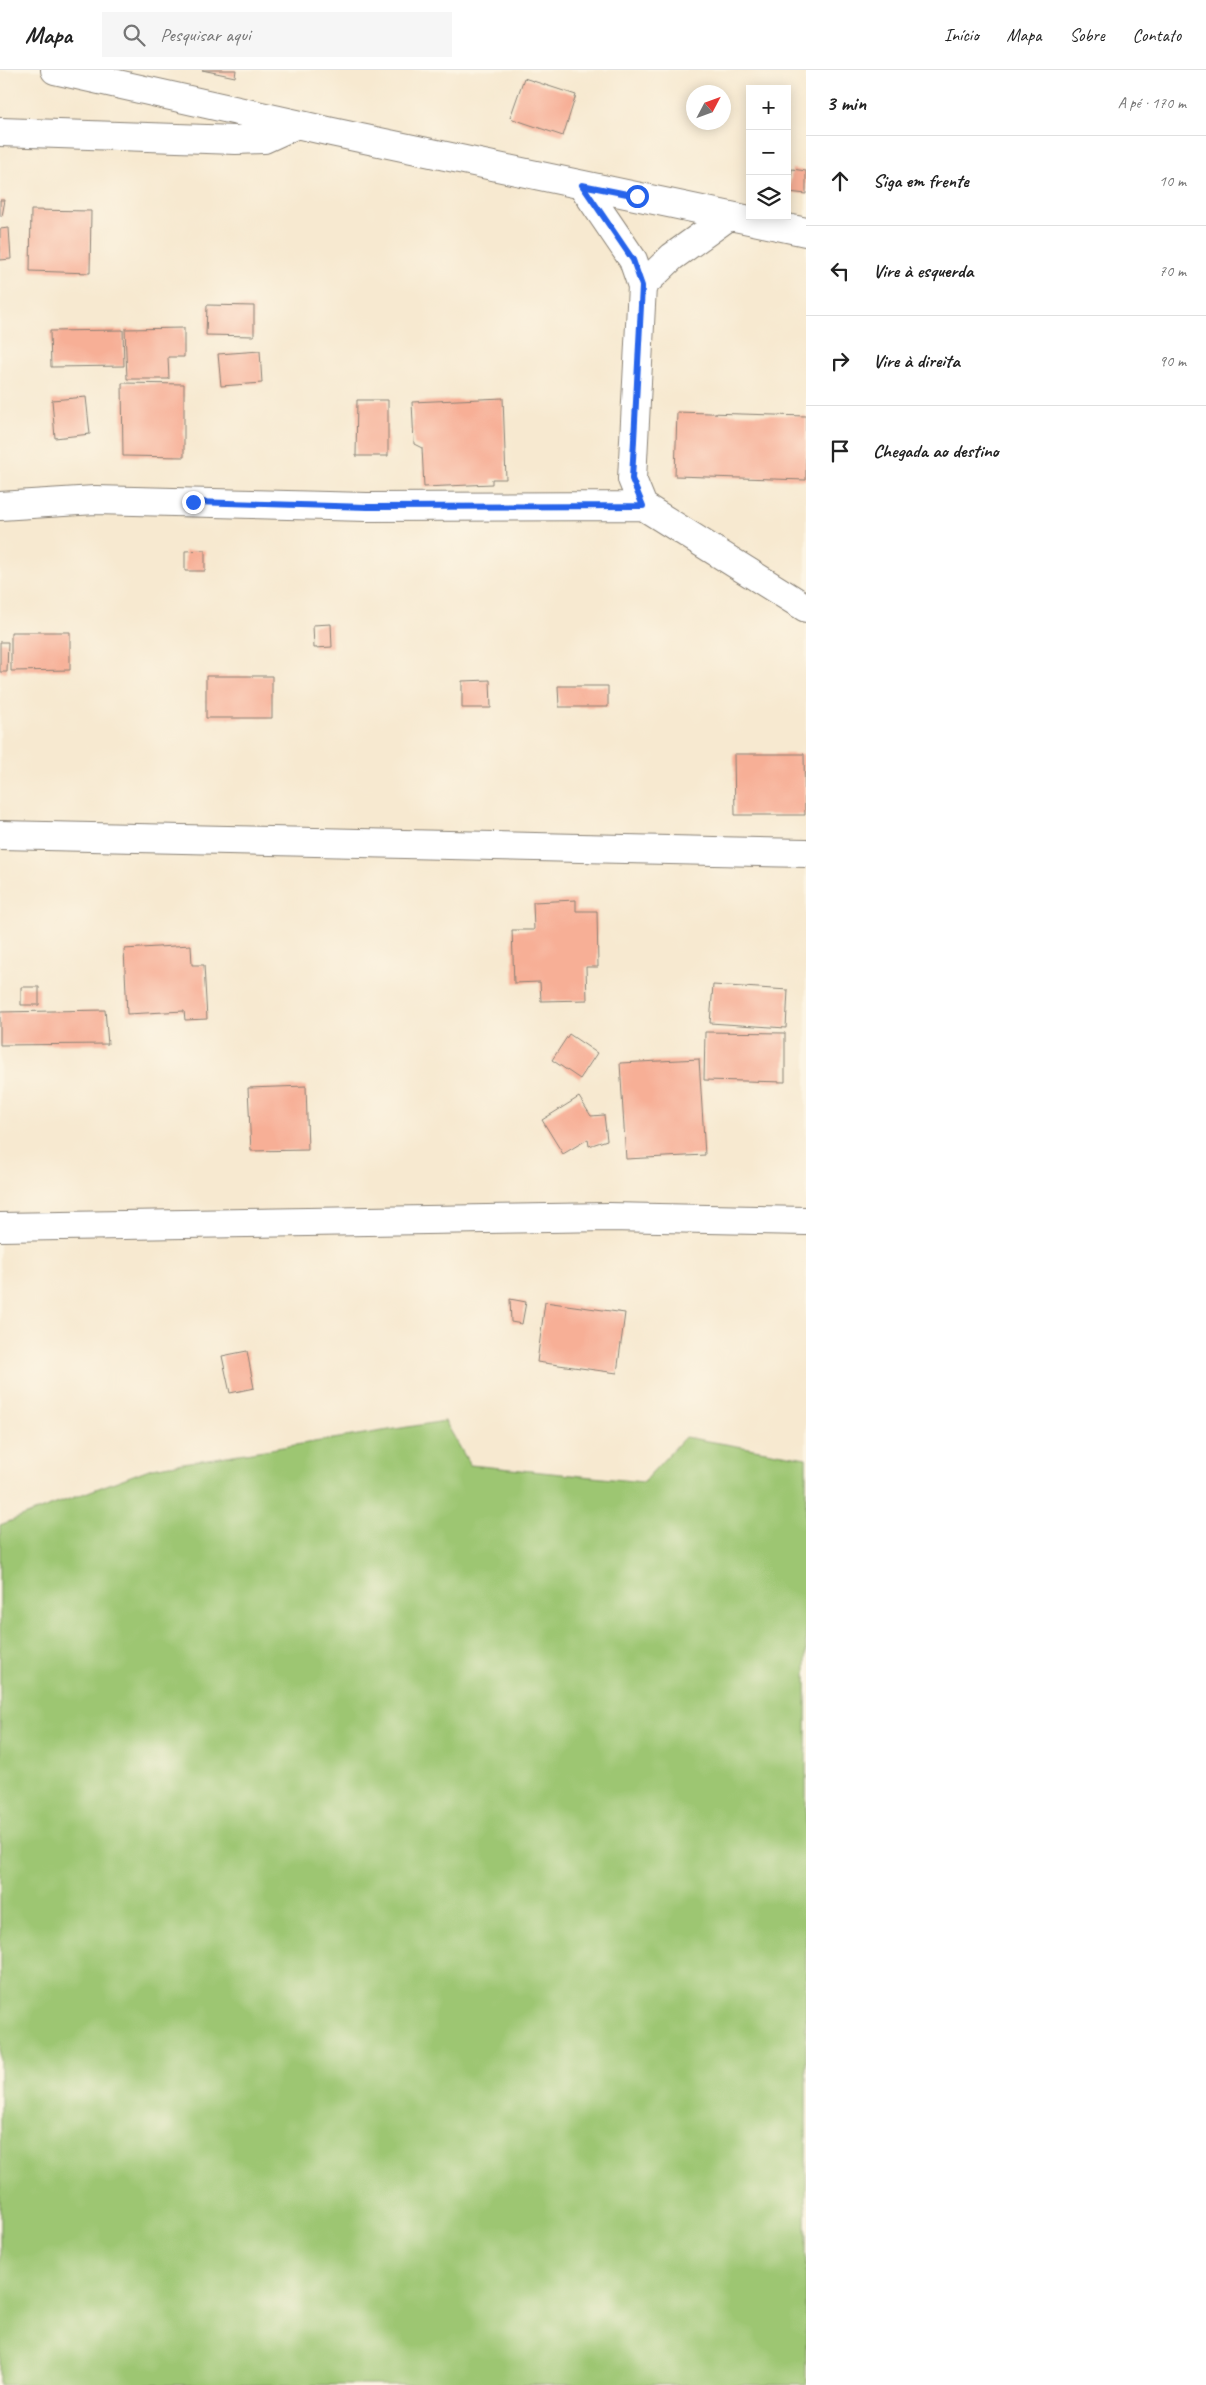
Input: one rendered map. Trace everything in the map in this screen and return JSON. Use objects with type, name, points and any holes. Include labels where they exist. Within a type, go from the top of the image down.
[{"type":"street","points":[[55,70],[297,124],[806,232]]},
{"type":"street","points":[[0,132],[236,140],[264,139],[297,124]]},
{"type":"street","points":[[582,185],[633,260],[642,286],[632,479],[643,506]]},
{"type":"street","points":[[642,286],[672,257],[729,216]]},
{"type":"street","points":[[0,506],[96,500],[368,507],[643,506],[806,608]]},
{"type":"street","points":[[0,835],[806,853]]},
{"type":"street","points":[[0,1227],[609,1217],[806,1221]]},
{"type":"green space","points":[[445,1421],[470,1465],[643,1482],[685,1437],[806,1458],[806,2385],[0,2385],[0,1525],[152,1468]]},
{"type":"building","points":[[202,70],[236,70],[235,77]]},
{"type":"building","points":[[524,78],[576,95],[563,136],[510,118]]},
{"type":"building","points":[[792,169],[806,171],[806,194],[791,192]]},
{"type":"building","points":[[0,200],[5,200],[2,216],[0,216]]},
{"type":"building","points":[[31,210],[91,211],[90,273],[30,271]]},
{"type":"building","points":[[9,228],[11,259],[0,260],[0,229]]},
{"type":"building","points":[[207,305],[254,306],[254,336],[206,335]]},
{"type":"building","points":[[184,328],[184,357],[168,357],[169,379],[127,379],[125,329]]},
{"type":"building","points":[[123,330],[124,366],[51,367],[50,331]]},
{"type":"building","points":[[260,351],[262,383],[221,386],[218,354]]},
{"type":"building","points":[[122,383],[184,384],[184,457],[123,456]]},
{"type":"building","points":[[86,397],[90,434],[55,438],[52,400]]},
{"type":"building","points":[[503,398],[506,479],[492,479],[492,484],[424,487],[422,448],[414,444],[412,402]]},
{"type":"building","points":[[357,400],[388,400],[388,456],[356,456]]},
{"type":"building","points":[[677,412],[806,416],[806,480],[675,476]]},
{"type":"building","points":[[205,550],[205,571],[185,571],[185,551]]},
{"type":"building","points":[[331,624],[332,647],[314,648],[313,625]]},
{"type":"building","points":[[11,632],[70,632],[70,670],[11,671]]},
{"type":"building","points":[[0,642],[8,642],[7,672],[0,672]]},
{"type":"building","points":[[206,676],[272,676],[272,718],[206,718]]},
{"type":"building","points":[[490,680],[491,708],[462,708],[462,681]]},
{"type":"building","points":[[558,686],[608,686],[608,707],[559,707]]},
{"type":"building","points":[[734,754],[804,754],[805,815],[735,815]]},
{"type":"building","points":[[576,900],[576,911],[597,911],[598,967],[586,967],[587,1000],[541,1001],[540,982],[514,983],[512,930],[534,930],[533,902]]},
{"type":"building","points":[[191,945],[192,965],[204,965],[207,1019],[185,1020],[184,1011],[127,1014],[124,949]]},
{"type":"building","points":[[713,985],[788,990],[786,1028],[710,1023]]},
{"type":"building","points":[[21,987],[39,987],[39,1005],[21,1005]]},
{"type":"building","points":[[105,1010],[108,1044],[0,1045],[0,1012]]},
{"type":"building","points":[[705,1032],[785,1033],[785,1082],[704,1080]]},
{"type":"building","points":[[569,1034],[597,1053],[580,1079],[552,1060]]},
{"type":"building","points":[[699,1059],[705,1155],[626,1159],[620,1063]]},
{"type":"building","points":[[306,1086],[308,1150],[251,1151],[248,1088]]},
{"type":"building","points":[[579,1097],[591,1116],[604,1115],[607,1140],[589,1146],[588,1139],[563,1154],[542,1120]]},
{"type":"building","points":[[510,1299],[526,1302],[522,1324],[511,1322]]},
{"type":"building","points":[[545,1302],[625,1313],[617,1373],[537,1362]]},
{"type":"building","points":[[247,1351],[254,1388],[230,1393],[222,1356]]},
{"type":"route","points":[[193,502],[368,507],[643,506],[632,479],[642,286],[633,260],[582,185],[637,196]]}]
